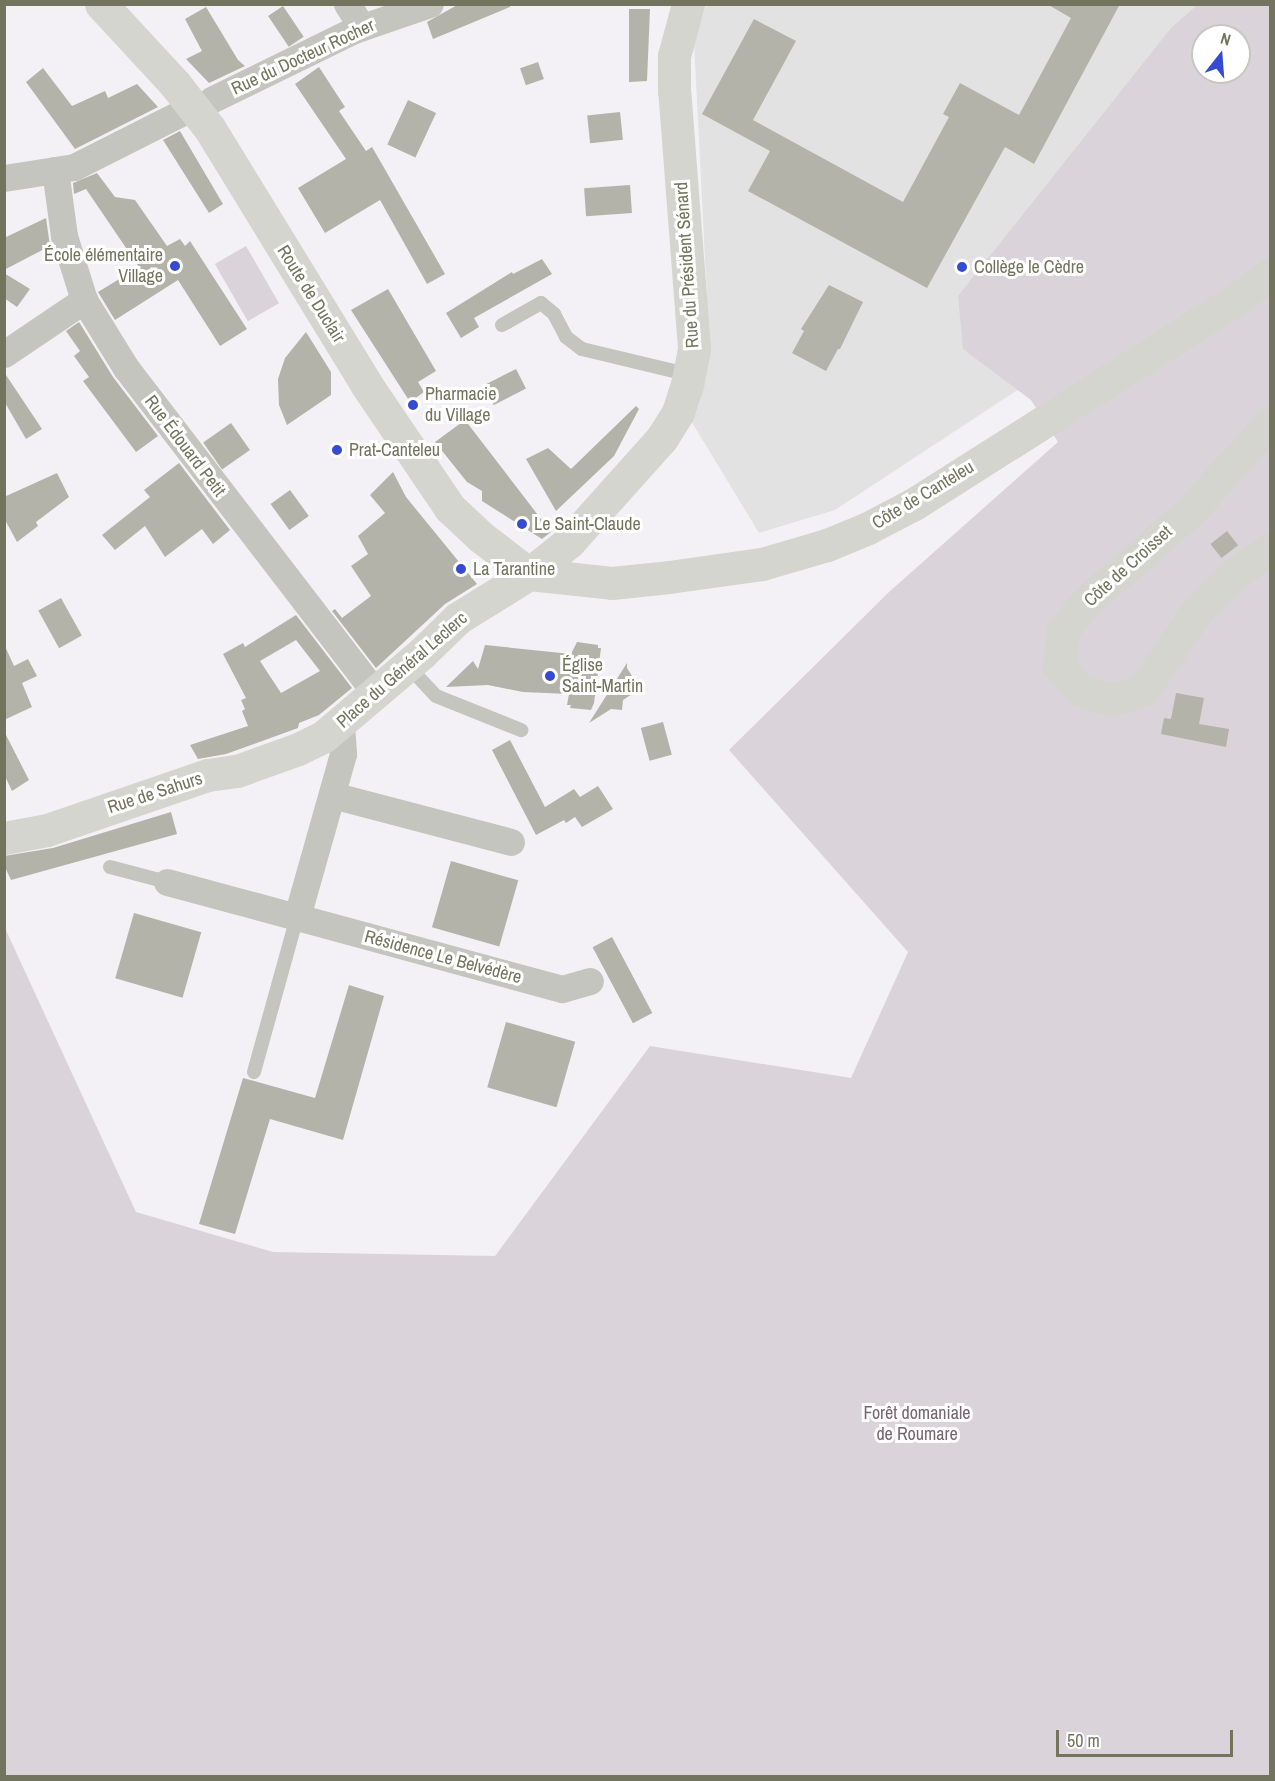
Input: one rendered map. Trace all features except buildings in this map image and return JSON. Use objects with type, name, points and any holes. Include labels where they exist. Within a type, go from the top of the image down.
[{"type":"street","name":"Route de Duclair","points":[[101,4],[212,99],[210,129],[366,384],[450,508],[481,537],[529,574]]},
{"type":"street","points":[[347,4],[362,27]]},
{"type":"street","name":"Rue du Docteur Rocher","points":[[4,178],[74,167],[362,27],[430,4]]},
{"type":"street","name":"Rue du Président Sénard","points":[[529,574],[568,542],[662,438],[678,412],[690,375],[694,331],[674,91],[674,56],[688,4]]},
{"type":"street","name":"Rue Édouard Petit","points":[[55,170],[64,236],[84,300],[126,368],[376,694]]},
{"type":"street","name":"Côte de Canteleu","points":[[529,574],[612,583],[762,564],[827,545],[868,528],[914,504],[1228,305],[1270,275]]},
{"type":"street","points":[[4,354],[84,300]]},
{"type":"street","name":"Côte de Croisset","points":[[1270,423],[1189,512],[1088,600],[1064,630],[1059,666],[1080,690],[1111,700],[1143,690],[1198,609],[1233,574],[1270,549]]},
{"type":"street","name":"Place du Général Leclerc","points":[[305,747],[341,724],[408,666],[458,618],[529,574]]},
{"type":"street","points":[[297,917],[343,754],[341,724]]},
{"type":"street","name":"Rue de Sahurs","points":[[4,838],[47,830],[208,775],[237,771],[305,747]]},
{"type":"street","points":[[332,795],[511,842]]},
{"type":"street","name":"Résidence Le Belvédère","points":[[167,882],[562,989],[590,981]]},
{"type":"lane","points":[[502,325],[541,303],[554,314],[566,337],[582,349],[690,375]]},
{"type":"lane","points":[[408,666],[436,696],[521,730]]},
{"type":"lane","points":[[110,867],[167,882]]},
{"type":"lane","points":[[254,1072],[297,917]]},
{"type":"shaded area","name":"Collège le Cèdre","points":[[706,5],[1270,5],[1270,236],[1042,374],[835,510],[759,533],[685,411],[707,298],[694,43]]},
{"type":"green space","name":"Forêt domaniale de Roumare","points":[[1197,5],[1270,5],[1270,1776],[5,1776],[4,926],[136,1212],[273,1252],[495,1256],[650,1046],[851,1078],[908,952],[729,750],[889,592],[1058,442],[1031,400],[963,349],[958,296],[1171,28]]},
{"type":"green space","points":[[246,246],[279,303],[248,321],[215,264]]},
{"type":"place","name":"École élémentaire Village","points":[[175,266]]},
{"type":"place","name":"Collège le Cèdre","points":[[962,267]]},
{"type":"place","name":"Pharmacie du Village","points":[[413,405]]},
{"type":"place","name":"Prat-Canteleu","points":[[337,450]]},
{"type":"place","name":"Le Saint-Claude","points":[[522,524]]},
{"type":"place","name":"La Tarantine","points":[[461,569]]},
{"type":"place","name":"Église Saint-Martin","points":[[550,676]]}]
